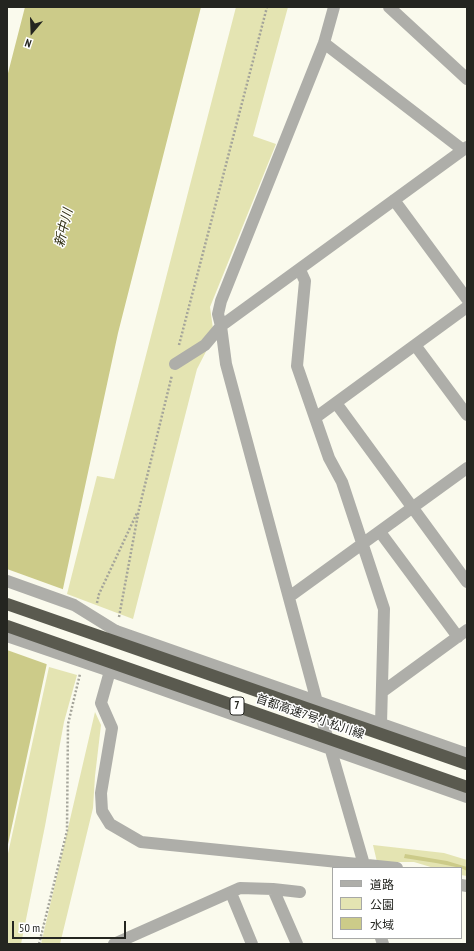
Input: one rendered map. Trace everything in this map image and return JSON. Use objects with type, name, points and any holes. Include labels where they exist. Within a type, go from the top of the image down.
[{"type":"highway","name":"首都高速7号小松川線","points":[[7,604],[467,764]]},
{"type":"highway","name":"首都高速7号小松川線","points":[[7,626],[467,787]]},
{"type":"street","points":[[334,7],[324,43],[221,301],[218,314],[226,364],[317,702],[364,866]]},
{"type":"street","points":[[389,7],[467,78]]},
{"type":"street","points":[[175,364],[205,345],[221,326],[300,270],[465,148],[324,43]]},
{"type":"street","points":[[394,200],[467,299]]},
{"type":"street","points":[[300,270],[305,281],[297,366],[329,458],[342,482],[384,609],[381,724]]},
{"type":"street","points":[[315,418],[467,307]]},
{"type":"street","points":[[415,345],[467,415]]},
{"type":"street","points":[[336,403],[467,582]]},
{"type":"street","points":[[289,597],[467,468]]},
{"type":"street","points":[[380,532],[462,633],[382,692]]},
{"type":"street","points":[[7,581],[74,605],[116,632],[467,754]]},
{"type":"street","points":[[7,636],[467,797]]},
{"type":"street","points":[[110,671],[101,703],[112,728],[101,793],[102,811],[110,824],[141,842],[380,867]]},
{"type":"street","points":[[114,944],[130,941],[240,888],[300,892]]},
{"type":"street","points":[[273,889],[297,944]]},
{"type":"street","points":[[231,893],[252,944]]},
{"type":"path","points":[[116,632],[139,509],[267,7]]},
{"type":"path","points":[[95,609],[99,594],[139,509]]},
{"type":"path","points":[[39,944],[66,831],[68,724],[81,670]]},
{"type":"green space","points":[[236,7],[288,7],[253,136],[276,144],[210,307],[214,336],[197,369],[133,619],[67,594],[97,476],[114,479]]},
{"type":"green space","points":[[49,667],[77,675],[64,722],[21,944],[7,944],[7,858]]},
{"type":"green space","points":[[95,712],[101,725],[93,808],[60,944],[41,944]]},
{"type":"green space","points":[[373,845],[444,853],[467,860],[467,876],[462,875],[462,867],[431,867],[414,862],[377,862]]},
{"type":"water","name":"新中川","points":[[25,7],[201,7],[118,333],[7,849],[7,77]]},
{"type":"water","points":[[405,854],[447,861],[467,867],[467,871],[462,867],[404,858]]},
{"type":"pier","points":[[7,569],[65,590],[49,665],[7,650]]}]
